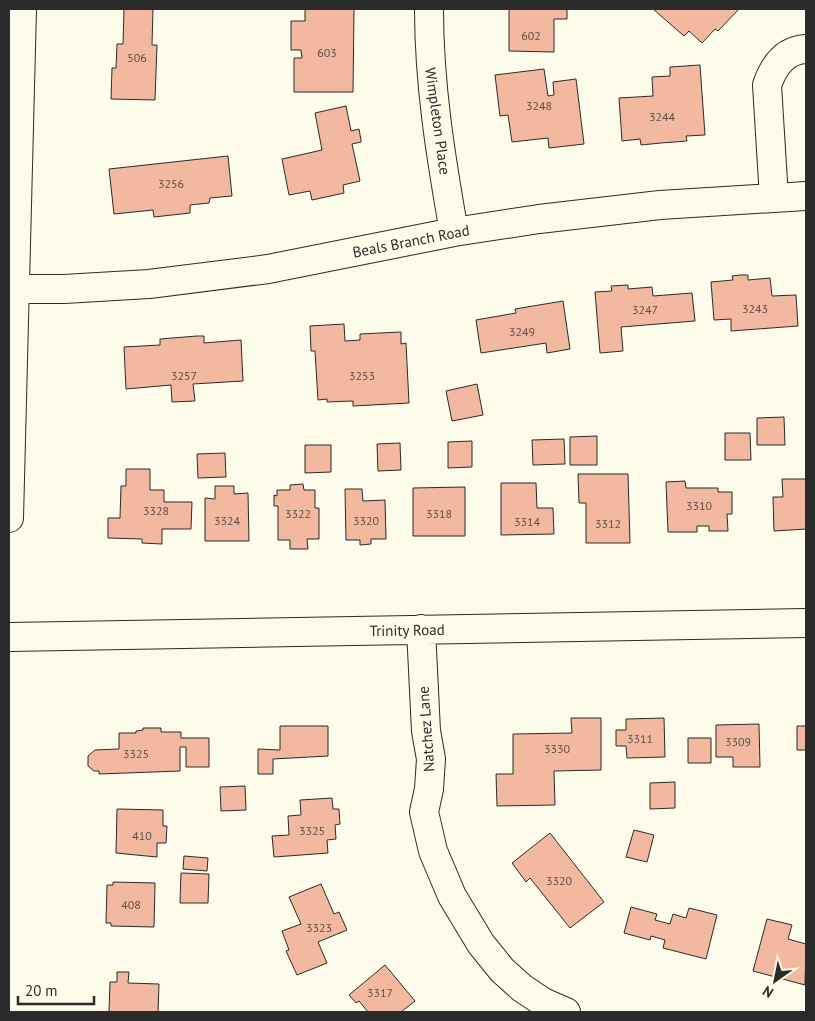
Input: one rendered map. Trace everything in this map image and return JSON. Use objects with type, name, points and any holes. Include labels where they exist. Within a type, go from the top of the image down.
[{"type":"street","points":[[9,518],[12,289],[22,9]]},
{"type":"street","name":"Wimpleton Place","points":[[429,9],[429,54],[434,117],[454,232]]},
{"type":"street","points":[[774,198],[767,85],[771,73],[782,58],[789,52],[806,49]]},
{"type":"street","name":"Beals Branch Road","points":[[12,289],[149,284],[268,269],[454,232],[650,206],[806,196]]},
{"type":"street","name":"Trinity Road","points":[[9,637],[806,623]]},
{"type":"street","name":"Natchez Lane","points":[[420,630],[426,731],[431,760],[429,790],[424,812],[433,851],[452,896],[481,944],[497,964],[522,988],[543,1002],[566,1012]]},
{"type":"building","points":[[124,9],[153,9],[152,45],[157,45],[155,100],[111,99],[112,68],[116,68],[117,44],[123,44]]},
{"type":"building","points":[[305,9],[354,9],[353,92],[294,92],[294,58],[302,58],[301,50],[291,50],[291,21],[305,21]]},
{"type":"building","points":[[509,9],[567,9],[567,19],[554,19],[554,52],[509,51]]},
{"type":"building","points":[[653,9],[739,9],[718,31],[715,29],[702,43],[689,31],[684,36]]},
{"type":"building","points":[[700,65],[705,135],[686,136],[687,141],[641,145],[640,139],[622,141],[619,98],[653,96],[652,77],[670,76],[670,67]]},
{"type":"building","points":[[544,69],[548,96],[554,95],[553,82],[576,79],[584,144],[549,148],[548,138],[512,142],[508,115],[500,116],[495,75]]},
{"type":"building","points":[[346,106],[351,131],[359,129],[361,142],[352,144],[360,181],[343,185],[344,193],[312,200],[310,191],[289,195],[282,159],[322,150],[315,113]]},
{"type":"building","points":[[228,156],[232,196],[210,198],[209,203],[190,205],[190,213],[154,217],[153,210],[114,214],[109,169]]},
{"type":"building","points":[[748,275],[748,280],[770,278],[772,296],[796,295],[798,326],[731,331],[731,319],[714,320],[711,282],[733,280],[732,276]]},
{"type":"building","points":[[628,285],[628,289],[652,287],[653,296],[692,293],[695,321],[621,327],[623,351],[600,353],[595,292],[612,291],[611,286]]},
{"type":"building","points":[[563,301],[570,349],[547,353],[546,343],[481,353],[476,320],[516,313],[515,309]]},
{"type":"building","points":[[344,324],[345,341],[360,340],[360,334],[401,332],[401,344],[406,343],[409,403],[353,406],[353,401],[327,402],[327,399],[318,400],[315,351],[311,351],[310,326]]},
{"type":"building","points":[[204,336],[204,343],[241,340],[243,381],[193,384],[195,401],[172,402],[171,385],[126,389],[124,347],[160,345],[160,339]]},
{"type":"building","points":[[477,384],[483,415],[452,421],[446,391]]},
{"type":"building","points":[[784,417],[785,445],[757,445],[757,418]]},
{"type":"building","points":[[725,433],[750,433],[751,460],[725,460]]},
{"type":"building","points":[[597,436],[597,465],[570,465],[570,437]]},
{"type":"building","points":[[564,439],[565,464],[533,465],[532,440]]},
{"type":"building","points":[[472,441],[472,467],[448,468],[448,442]]},
{"type":"building","points":[[400,443],[401,470],[378,471],[377,444]]},
{"type":"building","points":[[305,445],[331,445],[331,472],[305,473]]},
{"type":"building","points":[[225,453],[226,477],[198,478],[197,454]]},
{"type":"building","points":[[126,469],[150,469],[150,490],[164,490],[164,502],[192,502],[191,529],[162,529],[162,544],[142,543],[142,539],[108,538],[108,518],[120,518],[121,486],[126,486]]},
{"type":"building","points":[[578,474],[628,474],[630,543],[586,543],[586,503],[579,503]]},
{"type":"building","points":[[782,479],[806,479],[806,529],[774,531],[773,497],[783,497]]},
{"type":"building","points":[[685,481],[686,488],[718,488],[718,492],[732,492],[732,514],[727,514],[728,531],[709,531],[709,526],[697,526],[697,532],[668,532],[666,482]]},
{"type":"building","points":[[501,483],[536,483],[537,508],[553,508],[554,534],[501,535]]},
{"type":"building","points":[[303,484],[304,490],[315,490],[315,508],[319,508],[319,539],[307,539],[308,549],[290,549],[290,540],[278,540],[278,506],[274,506],[274,495],[277,496],[277,490],[290,490],[290,485]]},
{"type":"building","points":[[215,486],[234,486],[234,494],[248,493],[249,541],[205,541],[205,498],[215,499]]},
{"type":"building","points":[[465,487],[465,536],[413,536],[413,488]]},
{"type":"building","points":[[345,489],[362,489],[363,501],[385,500],[386,539],[371,539],[371,544],[360,545],[360,540],[346,540]]},
{"type":"building","points":[[571,718],[601,718],[601,770],[554,771],[555,805],[497,806],[496,774],[513,774],[513,734],[572,733]]},
{"type":"building","points":[[664,718],[665,757],[627,758],[626,746],[616,746],[616,730],[626,730],[626,719]]},
{"type":"building","points":[[759,724],[760,767],[733,767],[733,757],[716,757],[716,725]]},
{"type":"building","points":[[280,726],[328,726],[328,756],[273,759],[273,774],[258,774],[258,749],[280,750]]},
{"type":"building","points":[[797,726],[806,726],[806,750],[797,750]]},
{"type":"building","points":[[143,728],[161,728],[161,732],[181,732],[181,738],[209,738],[209,767],[186,767],[186,747],[180,747],[180,771],[99,774],[99,771],[94,771],[88,766],[88,756],[95,750],[119,749],[119,733],[136,733],[136,731],[143,730]]},
{"type":"building","points":[[688,738],[711,738],[711,763],[688,763]]},
{"type":"building","points":[[675,782],[675,808],[650,809],[650,783]]},
{"type":"building","points":[[245,786],[246,810],[221,811],[220,787]]},
{"type":"building","points":[[332,798],[333,809],[339,809],[340,824],[335,825],[336,839],[327,840],[328,853],[274,857],[272,836],[289,835],[288,816],[301,815],[300,800]]},
{"type":"building","points":[[117,809],[163,810],[163,826],[167,826],[166,843],[157,843],[157,857],[116,853]]},
{"type":"building","points":[[634,830],[654,835],[647,862],[626,857]]},
{"type":"building","points":[[550,833],[604,902],[570,928],[530,878],[526,882],[512,863]]},
{"type":"building","points":[[184,856],[208,858],[207,871],[183,869]]},
{"type":"building","points":[[181,873],[209,874],[208,903],[180,903]]},
{"type":"building","points":[[113,882],[155,883],[154,927],[111,926],[111,923],[106,923],[107,885],[113,885]]},
{"type":"building","points":[[321,884],[334,914],[339,912],[347,930],[318,942],[327,963],[297,975],[286,951],[289,950],[282,931],[301,924],[289,897]]},
{"type":"building","points":[[631,907],[657,914],[655,920],[670,924],[673,914],[686,918],[689,908],[717,915],[706,959],[663,948],[665,940],[651,936],[650,940],[624,933]]},
{"type":"building","points":[[767,919],[792,925],[788,939],[806,944],[805,985],[753,971]]},
{"type":"building","points":[[385,965],[415,1001],[401,1012],[368,1012],[359,1001],[356,1003],[349,995]]},
{"type":"building","points":[[117,972],[129,972],[128,983],[159,984],[158,1012],[109,1012],[110,982],[117,982]]}]
